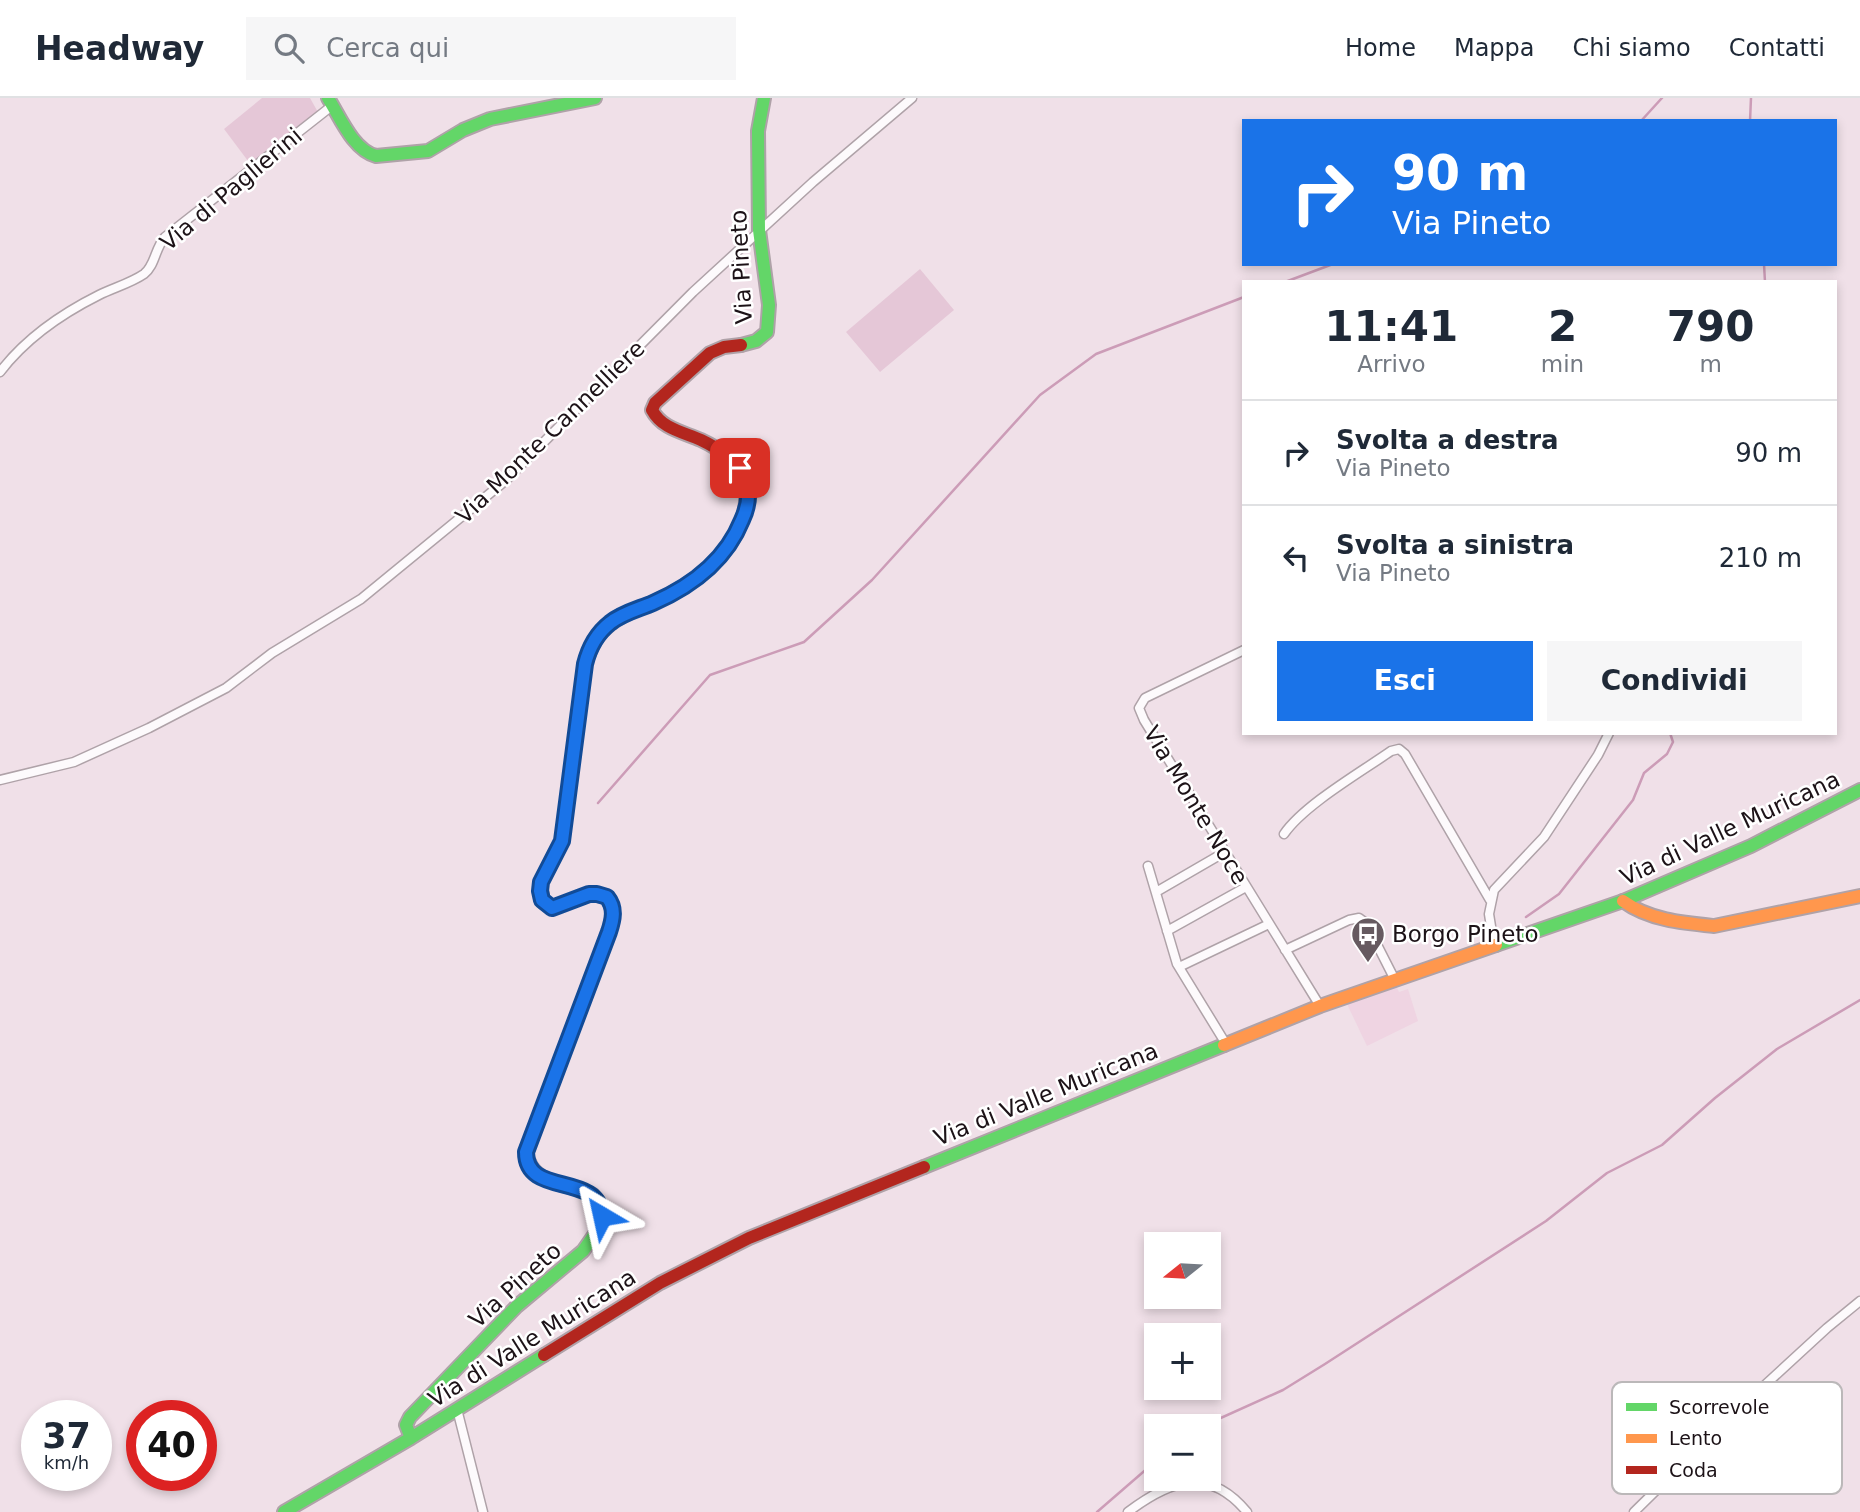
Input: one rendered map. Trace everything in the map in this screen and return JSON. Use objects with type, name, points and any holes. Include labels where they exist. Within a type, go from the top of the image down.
[{"type":"street","points":[[331,102],[362,150],[373,156],[386,156],[428,152],[463,130],[490,120],[595,98]]},
{"type":"street","name":"Via Pineto","points":[[411,1438],[406,1425],[410,1417],[534,1290],[582,1253],[596,1235],[600,1224],[601,1210],[593,1195],[538,1175],[528,1166],[526,1152],[609,932],[613,919],[612,905],[607,897],[592,894],[552,908],[542,900],[540,884],[562,841],[585,664],[592,644],[614,620],[668,596],[704,572],[724,551],[744,515],[748,485],[740,468],[713,446],[664,424],[652,410],[655,403],[709,354],[722,348],[755,343],[766,332],[769,304],[759,230],[758,131],[764,98]]},
{"type":"street","name":"Via Monte Cannelliere","points":[[0,780],[74,762],[149,728],[232,684],[272,653],[361,599],[510,477],[759,230],[912,98]]},
{"type":"street","name":"Via di Paglierini","points":[[0,372],[19,350],[43,329],[85,303],[145,273],[151,266],[156,248],[165,237],[331,102]]},
{"type":"street","name":"Via Monte Noce","points":[[1242,651],[1148,697],[1139,706],[1143,717],[1320,1006]]},
{"type":"street","points":[[1494,945],[1489,914],[1490,900],[1496,888],[1544,836],[1598,755],[1608,735]]},
{"type":"street","points":[[1284,834],[1340,786],[1391,751],[1399,749],[1405,754],[1490,900]]},
{"type":"street","name":"Via di Valle Muricana","points":[[284,1512],[411,1438],[660,1283],[715,1254],[1320,1006],[1623,901],[1751,846],[1860,790]]},
{"type":"street","points":[[1156,892],[1225,852]]},
{"type":"street","points":[[1148,866],[1179,967],[1226,1044]]},
{"type":"street","points":[[1167,931],[1246,887]]},
{"type":"street","points":[[1623,901],[1637,911],[1649,915],[1714,926],[1860,896]]},
{"type":"street","points":[[1285,950],[1349,920],[1359,918],[1366,923],[1395,980]]},
{"type":"street","points":[[1179,967],[1269,924]]},
{"type":"street","points":[[1768,1382],[1860,1301]]},
{"type":"street","points":[[457,1409],[483,1512]]},
{"type":"street","points":[[1128,1512],[1161,1490],[1188,1482],[1203,1483],[1216,1489],[1247,1512]]},
{"type":"street","points":[[1634,1512],[1652,1494]]},
{"type":"shaded area","points":[[262,98],[310,98],[319,114],[252,164],[224,129]]},
{"type":"shaded area","points":[[920,269],[954,310],[880,372],[846,332]]},
{"type":"shaded area","points":[[1396,986],[1399,992],[1408,989],[1418,1021],[1367,1046],[1347,1004]]},
{"type":"waterway","points":[[1643,119],[1662,98]]},
{"type":"waterway","points":[[1750,119],[1751,98]]},
{"type":"waterway","points":[[1290,280],[1328,266]]},
{"type":"waterway","points":[[1764,266],[1765,280]]},
{"type":"waterway","points":[[598,803],[710,675],[804,642],[872,580],[1040,395],[1096,354],[1242,298]]},
{"type":"waterway","points":[[1526,917],[1559,894],[1633,800],[1644,773],[1667,754],[1673,742],[1671,735]]},
{"type":"waterway","points":[[1221,1418],[1283,1390],[1546,1221],[1607,1173],[1662,1145],[1715,1098],[1777,1049],[1860,1000]]},
{"type":"waterway","points":[[1097,1512],[1144,1471]]},
{"type":"traffic: fast","points":[[328,98],[354,140],[368,153],[376,156],[428,151],[463,130],[490,119],[595,98]]},
{"type":"traffic: fast","points":[[741,345],[756,341],[767,332],[769,305],[759,230],[758,131],[764,98]]},
{"type":"traffic: fast","points":[[1496,945],[1623,901],[1751,846],[1860,790]]},
{"type":"traffic: fast","points":[[924,1167],[1224,1045]]},
{"type":"traffic: fast","points":[[411,1438],[406,1425],[410,1417],[517,1306],[583,1251],[597,1231]]},
{"type":"traffic: fast","points":[[284,1512],[411,1438],[544,1355]]},
{"type":"traffic: slow","points":[[585,664],[562,841],[540,884],[543,902],[552,908],[589,894],[604,896]]},
{"type":"traffic: slow","points":[[1623,901],[1644,913],[1678,922],[1714,926],[1860,896]]},
{"type":"traffic: slow","points":[[1224,1045],[1320,1006],[1496,945]]},
{"type":"traffic: jam","points":[[585,664],[596,639],[607,627],[693,580],[725,550],[740,525],[745,510],[745,484],[735,464],[714,447],[667,426],[652,410],[655,403],[710,353],[724,347],[741,345]]},
{"type":"traffic: jam","points":[[597,1231],[601,1214],[593,1195],[543,1178],[535,1172],[526,1152],[610,929],[612,907],[604,896]]},
{"type":"traffic: jam","points":[[544,1355],[660,1283],[749,1238],[924,1167]]},
{"type":"place","name":"Borgo Pineto","points":[[1368,964]]},
{"type":"route","points":[[602,1216],[593,1195],[535,1173],[528,1166],[526,1152],[609,932],[613,919],[612,905],[607,897],[592,894],[559,908],[552,908],[542,900],[540,884],[562,841],[585,664],[590,647],[610,623],[682,588],[722,554],[747,508],[748,485],[740,468]]}]
